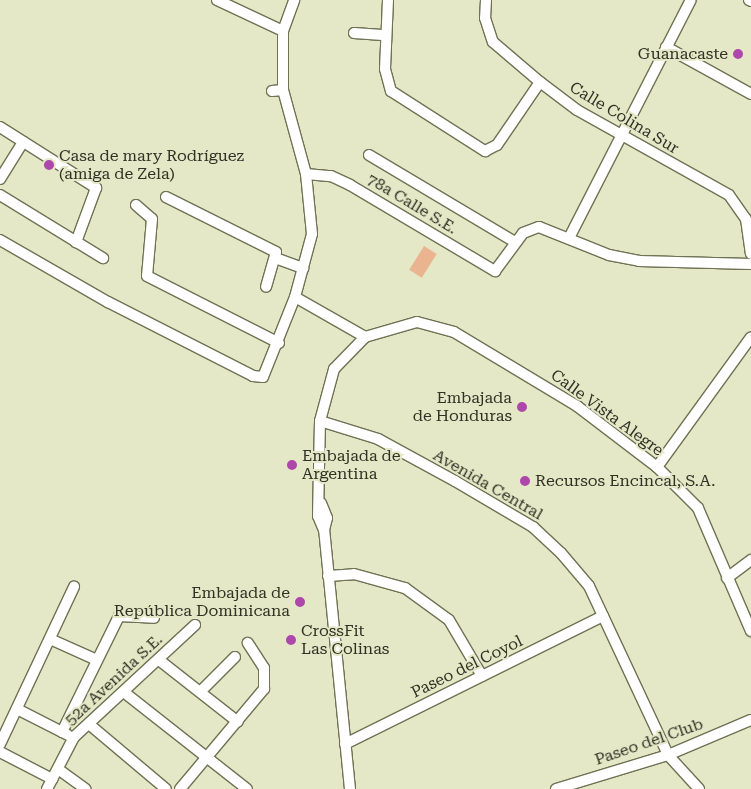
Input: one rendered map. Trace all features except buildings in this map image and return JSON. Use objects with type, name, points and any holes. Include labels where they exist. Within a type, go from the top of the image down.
[{"type":"street","points":[[217,0],[283,31]]},
{"type":"street","points":[[0,240],[108,302],[260,377],[279,342],[295,297],[312,234],[306,174],[283,90],[283,31],[294,0]]},
{"type":"street","points":[[388,0],[385,68],[391,91],[485,151],[498,146],[540,82]]},
{"type":"street","name":"Calle Colina Sur","points":[[486,0],[485,18],[493,42],[540,82],[623,137],[729,195],[746,219],[751,254]]},
{"type":"street","points":[[568,238],[623,137],[691,0]]},
{"type":"street","points":[[354,33],[386,35]]},
{"type":"street","points":[[666,47],[751,94]]},
{"type":"street","points":[[272,91],[283,90]]},
{"type":"street","points":[[0,127],[96,188],[76,242]]},
{"type":"street","points":[[0,179],[23,142]]},
{"type":"street","points":[[369,154],[515,242],[523,233],[539,228],[639,261],[751,264]]},
{"type":"street","name":"78a Calle S.E.","points":[[306,174],[331,176],[350,185],[498,270],[515,242]]},
{"type":"street","points":[[0,195],[103,258]]},
{"type":"street","points":[[166,197],[274,250],[278,259],[303,268]]},
{"type":"street","points":[[136,205],[152,219],[147,276],[279,342]]},
{"type":"street","points":[[266,287],[278,259]]},
{"type":"street","points":[[295,297],[365,337],[334,369],[320,421],[321,504],[318,516],[324,530],[350,789]]},
{"type":"street","name":"Calle Vista Alegre","points":[[365,337],[416,322],[454,332],[577,406],[657,467],[698,508],[751,630]]},
{"type":"street","points":[[657,467],[751,337]]},
{"type":"street","name":"Avenida Central","points":[[320,421],[378,439],[533,526],[589,586],[668,755],[697,789]]},
{"type":"street","points":[[727,578],[751,560]]},
{"type":"street","points":[[328,576],[354,574],[405,588],[449,620],[482,676]]},
{"type":"street","points":[[0,744],[74,587]]},
{"type":"street","points":[[62,732],[118,616],[154,618]]},
{"type":"street","name":"Paseo del Coyol","points":[[345,744],[603,616]]},
{"type":"street","name":"52a Avenida S.E.","points":[[47,789],[74,737],[125,693],[196,625]]},
{"type":"street","points":[[50,639],[97,660]]},
{"type":"street","points":[[180,789],[210,757],[264,688],[266,678],[248,643]]},
{"type":"street","points":[[201,691],[235,657]]},
{"type":"street","points":[[159,660],[201,691],[238,722]]},
{"type":"street","points":[[125,693],[210,757],[247,789]]},
{"type":"street","points":[[17,709],[74,737]]},
{"type":"street","name":"Paseo del Club","points":[[556,789],[668,755],[751,720]]},
{"type":"street","points":[[90,725],[154,785],[166,789]]},
{"type":"street","points":[[0,752],[52,779]]},
{"type":"street","points":[[58,769],[86,789]]},
{"type":"shaded area","points":[[424,246],[437,254],[422,278],[409,270]]},
{"type":"place","name":"Guanacaste","points":[[738,54]]},
{"type":"place","name":"Casa de mary Rodríguez (amiga de Zela)","points":[[49,165]]},
{"type":"place","name":"Embajada de Honduras","points":[[522,407]]},
{"type":"place","name":"Embajada de Argentina","points":[[292,465]]},
{"type":"place","name":"Recursos Encincal, S.A.","points":[[525,481]]},
{"type":"place","name":"Embajada de República Dominicana","points":[[300,602]]},
{"type":"place","name":"CrossFit Las Colinas","points":[[291,640]]}]
